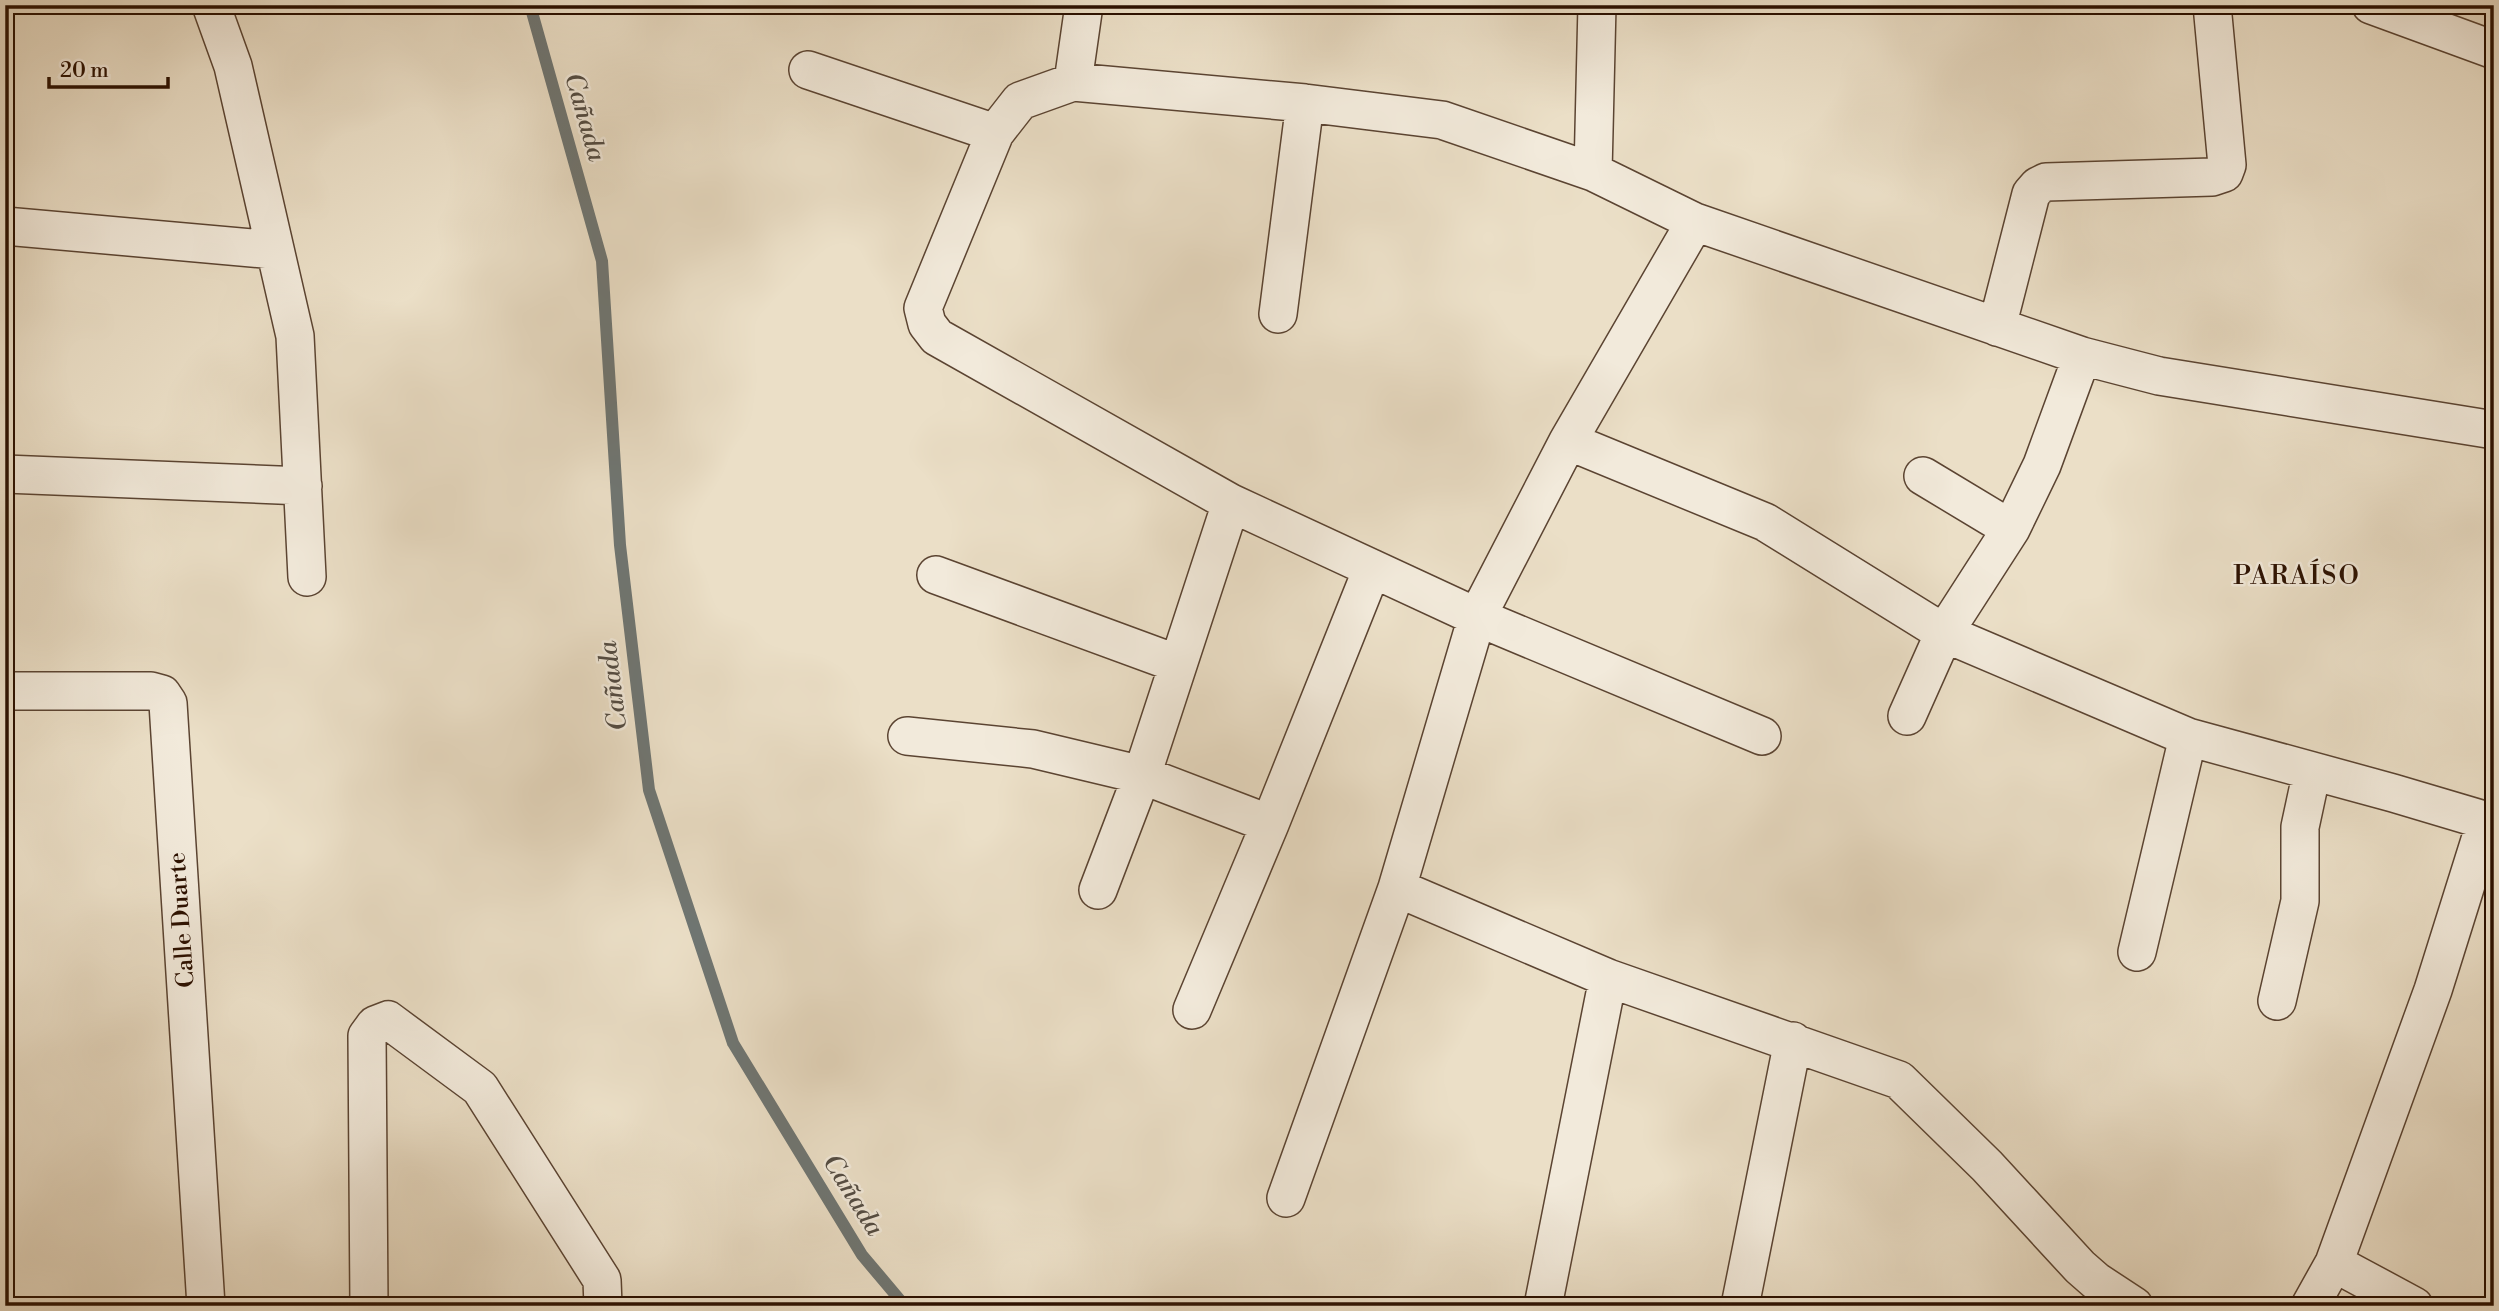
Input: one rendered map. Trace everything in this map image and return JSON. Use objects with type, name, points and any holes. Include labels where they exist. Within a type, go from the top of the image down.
[{"type":"street","points":[[211,5],[233,66],[295,336],[307,578]]},
{"type":"street","points":[[1073,82],[1084,5]]},
{"type":"street","points":[[1593,172],[1597,5]]},
{"type":"street","points":[[1997,327],[2031,194],[2038,186],[2046,182],[2212,177],[2224,173],[2227,165],[2212,5]]},
{"type":"street","points":[[2371,5],[2494,50]]},
{"type":"street","points":[[808,70],[995,133]]},
{"type":"street","points":[[1762,736],[1477,617],[1231,503],[937,337],[927,324],[923,308],[995,133],[1020,101],[1073,82],[1305,103],[1442,120],[1593,172],[1695,222],[2082,356],[2159,376],[2494,430]]},
{"type":"street","points":[[1278,314],[1305,103]]},
{"type":"street","points":[[1286,1198],[1397,888],[1477,617],[1569,441],[1695,222]]},
{"type":"street","points":[[5,226],[275,250]]},
{"type":"street","points":[[1907,716],[1944,633],[2011,529],[2042,465],[2082,356]]},
{"type":"street","points":[[1569,441],[1765,522],[1944,633],[2188,737],[2490,822],[2334,1263],[2310,1306]]},
{"type":"street","points":[[5,474],[303,486]]},
{"type":"street","points":[[1923,476],[2011,529]]},
{"type":"street","points":[[1098,890],[1142,775],[1231,503]]},
{"type":"street","points":[[1192,1010],[1372,569]]},
{"type":"street","points":[[936,575],[1178,664]]},
{"type":"street","name":"Calle Duarte","points":[[5,691],[151,691],[162,694],[168,702],[206,1306]]},
{"type":"street","points":[[907,736],[1033,749],[1142,775],[1270,824]]},
{"type":"street","points":[[2137,952],[2188,737]]},
{"type":"street","points":[[2277,1000],[2300,901],[2300,827],[2312,771]]},
{"type":"street","points":[[1397,888],[1608,978],[1899,1080],[1987,1166],[2080,1267],[2134,1306]]},
{"type":"street","points":[[1543,1306],[1608,978]]},
{"type":"street","points":[[369,1306],[367,1036],[375,1025],[388,1020],[480,1088],[602,1280],[603,1306]]},
{"type":"street","points":[[1740,1306],[1793,1041]]},
{"type":"street","points":[[2334,1263],[2414,1306]]},
{"type":"waterway","name":"Cañada","points":[[530,5],[602,261],[620,545],[649,790],[733,1043],[862,1255],[905,1306]]},
{"type":"district","name":"PARAÍSO","points":[[2297,576]]}]
